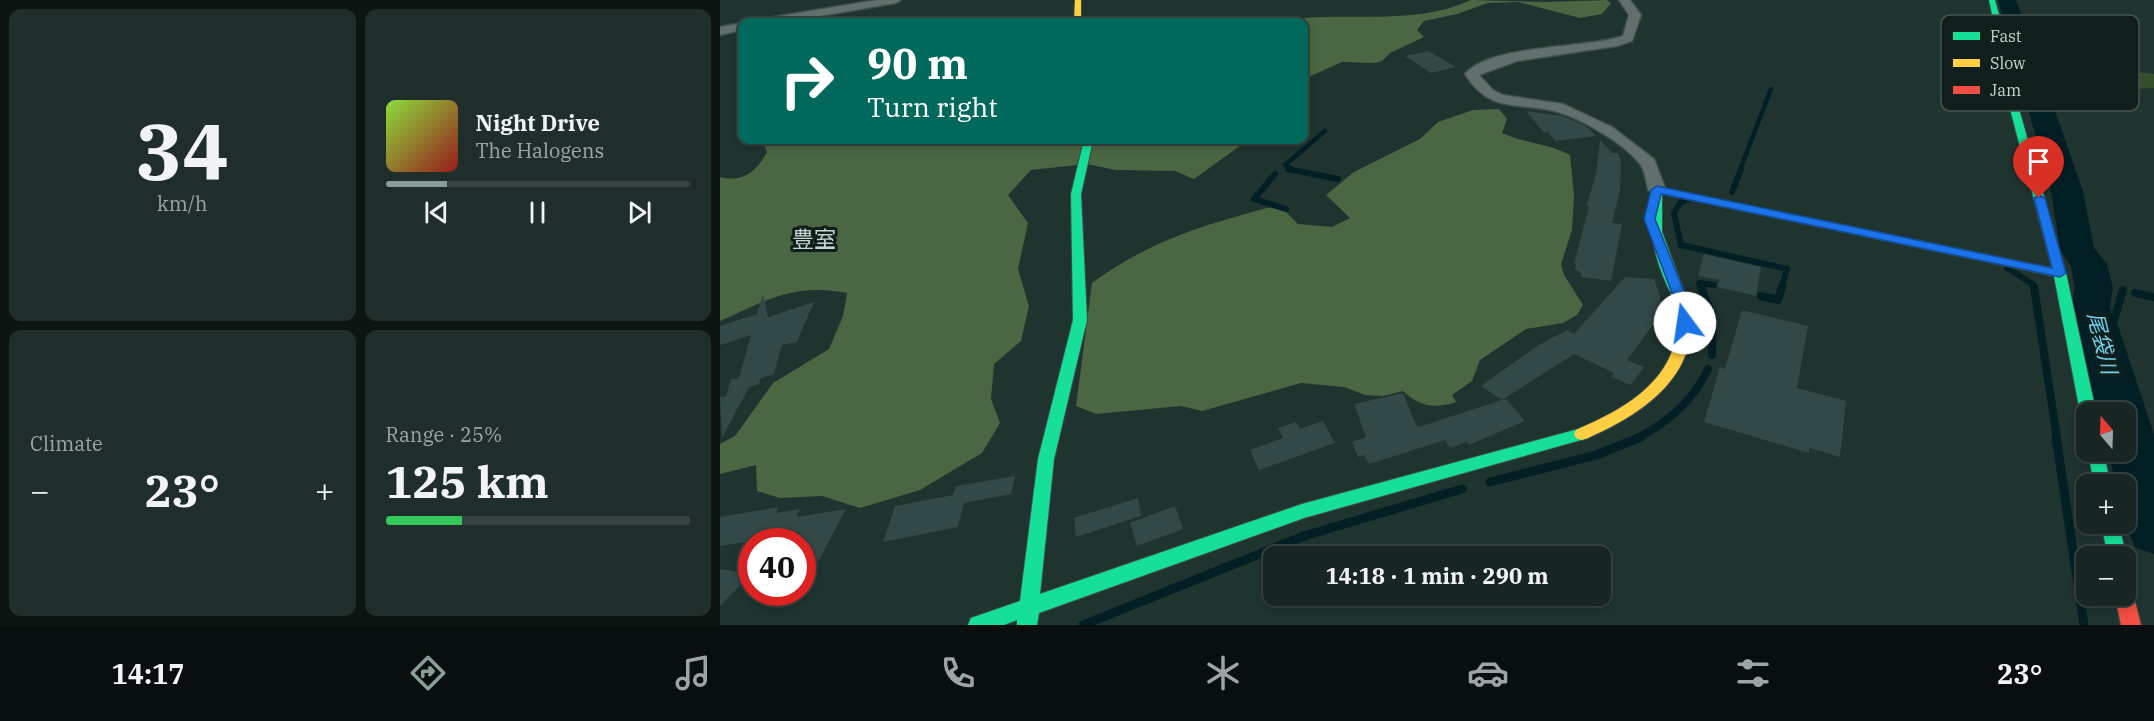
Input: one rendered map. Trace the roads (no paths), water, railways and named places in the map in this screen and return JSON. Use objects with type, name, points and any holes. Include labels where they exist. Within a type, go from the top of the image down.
[{"type":"street","points":[[791,18],[896,0]]},
{"type":"street","points":[[1078,0],[1078,18]]},
{"type":"street","points":[[978,625],[1029,609],[1302,511],[1390,485],[1578,436],[1615,422],[1641,405],[1671,372],[1681,357],[1686,336],[1684,309],[1650,219],[1657,190],[1647,162],[1622,140],[1568,110],[1495,98],[1485,91],[1472,74],[1477,68],[1506,60],[1617,42],[1628,38],[1635,15],[1624,0]]},
{"type":"street","points":[[1992,0],[1996,15]]},
{"type":"street","points":[[720,31],[738,28]]},
{"type":"street","points":[[2015,111],[2060,273],[2086,402]]},
{"type":"street","points":[[1027,625],[1046,459],[1080,320],[1076,194],[1087,144]]},
{"type":"street","points":[[1657,190],[2060,273]]},
{"type":"street","points":[[2127,606],[2131,625]]},
{"type":"waterway","name":"尾袋川","points":[[2007,0],[2012,15]]},
{"type":"waterway","points":[[1740,170],[1771,89]]},
{"type":"waterway","name":"尾袋川","points":[[2042,111],[2067,191],[2077,250],[2089,264],[2094,288],[2091,307],[2117,402]]},
{"type":"waterway","points":[[1294,170],[1285,165],[1325,131]]},
{"type":"waterway","points":[[1288,169],[1338,179]]},
{"type":"waterway","points":[[1732,192],[1741,169]]},
{"type":"waterway","points":[[1275,174],[1254,199],[1286,209]]},
{"type":"waterway","points":[[1687,200],[1680,203],[1674,213],[1681,245],[1787,269],[1781,289]]},
{"type":"waterway","points":[[2007,268],[2034,285],[2035,289]]},
{"type":"waterway","name":"尾袋川","points":[[2084,282],[2102,286]]},
{"type":"waterway","points":[[1701,289],[1699,283],[1714,285]]},
{"type":"waterway","points":[[1701,287],[1713,318],[1712,355]]},
{"type":"waterway","points":[[1761,296],[1778,300],[1782,287]]},
{"type":"waterway","points":[[2034,287],[2057,438]]},
{"type":"waterway","points":[[2123,290],[2113,323],[2151,438]]},
{"type":"waterway","points":[[2135,293],[2154,297]]},
{"type":"waterway","points":[[1637,438],[1679,410],[1695,391],[1708,369]]},
{"type":"waterway","points":[[1490,482],[1596,455],[1641,437]]},
{"type":"waterway","points":[[2056,437],[2084,625]]},
{"type":"waterway","points":[[2151,437],[2154,447]]},
{"type":"waterway","name":"尾袋川","points":[[2135,462],[2154,532]]},
{"type":"waterway","points":[[1083,625],[1304,536],[1462,489]]},
{"type":"district","name":"豊室","points":[[814,239]]}]
